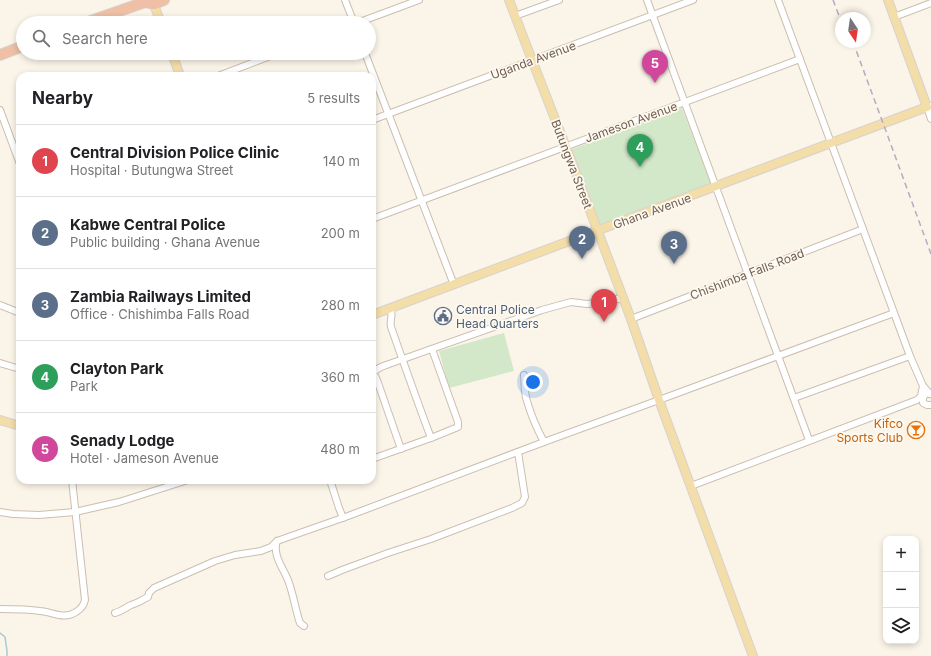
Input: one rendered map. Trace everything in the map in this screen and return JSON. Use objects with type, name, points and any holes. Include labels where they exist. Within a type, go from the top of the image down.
[{"type":"highway","points":[[106,16],[150,1],[164,0]]},
{"type":"highway","points":[[0,54],[16,48]]},
{"type":"main road","name":"Butungwa Street","points":[[509,0],[631,319],[659,400],[753,656]]},
{"type":"main road","points":[[888,0],[929,106]]},
{"type":"main road","points":[[150,1],[158,16]]},
{"type":"main road","points":[[174,60],[179,72]]},
{"type":"main road","name":"Ghana Avenue","points":[[376,313],[929,106]]},
{"type":"main road","points":[[0,420],[16,425]]},
{"type":"street","points":[[345,0],[351,16]]},
{"type":"street","points":[[376,16],[419,0]]},
{"type":"street","points":[[515,16],[559,0]]},
{"type":"street","points":[[647,0],[809,440]]},
{"type":"street","name":"Uganda Avenue","points":[[376,118],[694,0]]},
{"type":"street","points":[[778,0],[910,356],[923,389],[931,394]]},
{"type":"street","points":[[894,17],[931,3]]},
{"type":"street","name":"Jameson Avenue","points":[[376,217],[800,59]]},
{"type":"street","points":[[228,72],[260,60]]},
{"type":"street","points":[[368,60],[372,72]]},
{"type":"street","points":[[376,82],[454,285]]},
{"type":"street","points":[[929,106],[931,119]]},
{"type":"street","points":[[0,110],[16,147]]},
{"type":"street","name":"Chishimba Falls Road","points":[[631,319],[863,229]]},
{"type":"street","points":[[376,370],[542,310],[571,302],[587,304],[622,298]]},
{"type":"street","points":[[0,305],[16,311]]},
{"type":"street","points":[[390,308],[392,314],[390,327],[431,438]]},
{"type":"street","points":[[115,613],[125,610],[130,605],[148,597],[149,593],[154,588],[215,561],[235,555],[262,551],[272,547],[277,541],[343,518],[894,313]]},
{"type":"street","points":[[376,458],[456,428],[458,424],[432,349]]},
{"type":"street","points":[[794,398],[910,356]]},
{"type":"street","points":[[0,363],[16,368]]},
{"type":"street","points":[[524,375],[526,400],[544,442]]},
{"type":"street","points":[[376,378],[402,449]]},
{"type":"street","points":[[921,401],[923,389]]},
{"type":"street","points":[[691,486],[809,440],[921,401],[925,394],[931,394]]},
{"type":"street","points":[[921,401],[927,406],[931,405]]},
{"type":"street","points":[[328,576],[388,552],[431,539],[522,503],[525,497],[518,452]]},
{"type":"street","points":[[0,609],[43,611],[67,616],[84,605],[85,600],[72,484]]},
{"type":"street","points":[[0,512],[39,515],[75,512],[119,502],[175,484]]},
{"type":"street","points":[[331,484],[343,518]]},
{"type":"street","points":[[277,541],[276,548],[281,566],[288,580],[300,623],[304,626]]},
{"type":"green space","points":[[682,108],[711,184],[599,227],[570,150]]},
{"type":"green space","points":[[504,333],[514,371],[449,388],[439,351]]},
{"type":"waterway","points":[[0,633],[5,637],[7,656]]},
{"type":"railway","points":[[833,0],[838,12]]},
{"type":"railway","points":[[855,48],[931,254]]},
{"type":"place","name":"Senady Lodge","points":[[655,83]]},
{"type":"place","name":"Clayton Park","points":[[640,167]]},
{"type":"place","name":"Kabwe Central Police","points":[[582,259]]},
{"type":"place","name":"Zambia Railways Limited","points":[[674,264]]},
{"type":"place","name":"Central Police Head Quarters","points":[[443,316]]},
{"type":"place","name":"Central Division Police Clinic","points":[[604,322]]},
{"type":"place","name":"Kifco Sports Club","points":[[916,430]]}]
